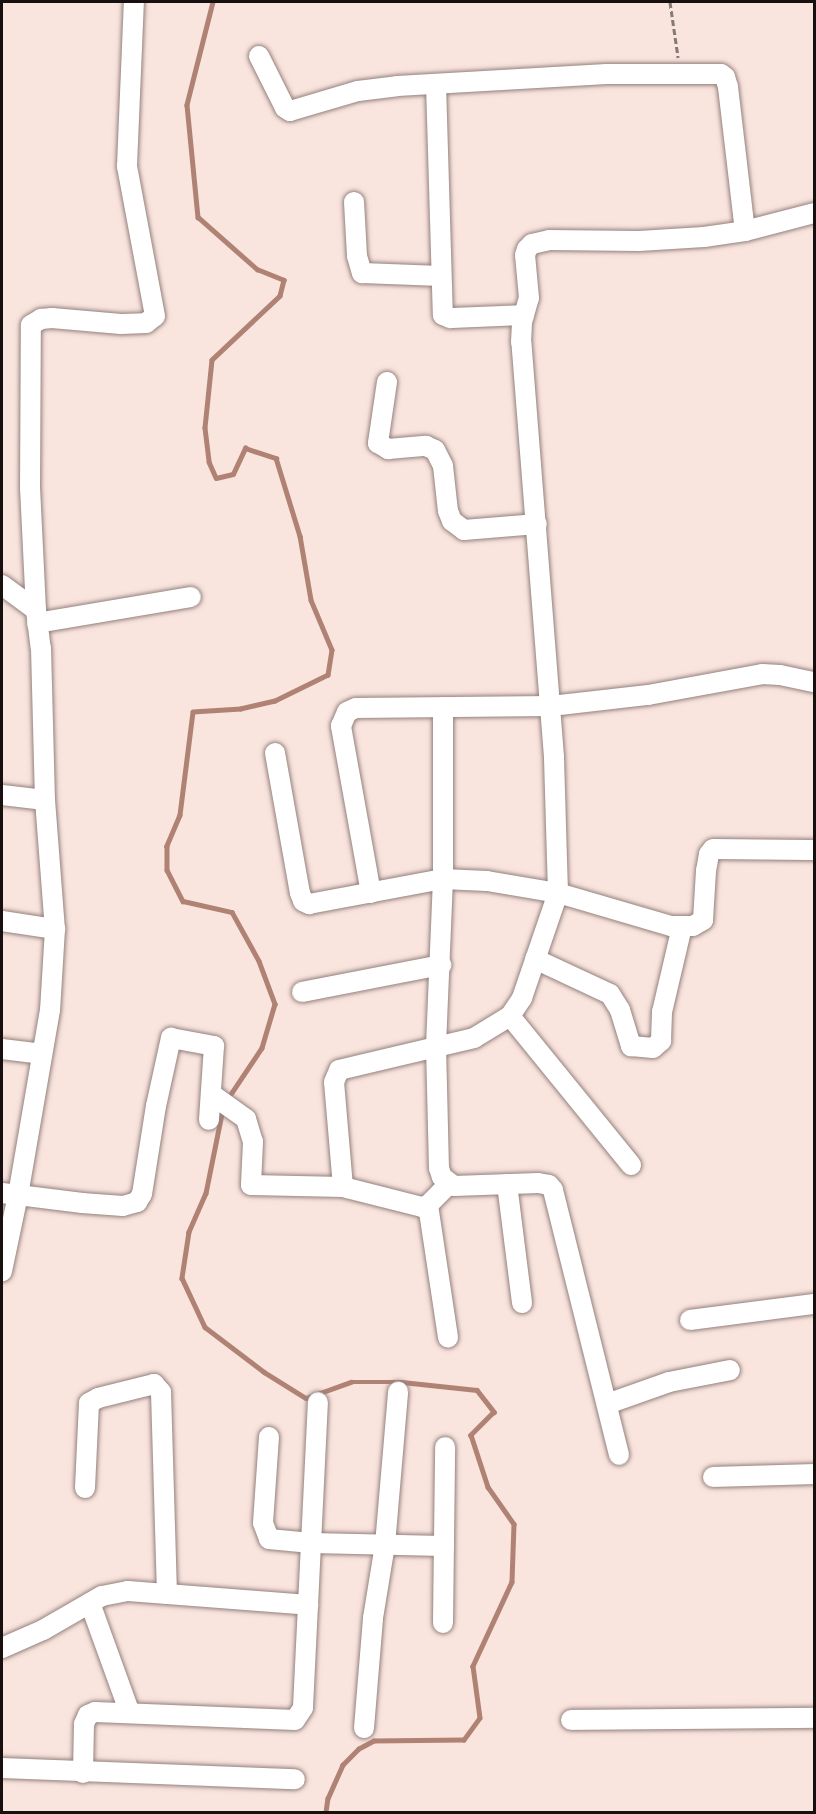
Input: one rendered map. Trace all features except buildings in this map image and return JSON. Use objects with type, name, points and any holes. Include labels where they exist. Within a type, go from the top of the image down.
[{"type":"street","points":[[2,1271],[10,1194],[50,1010],[55,928],[45,800],[41,648],[30,489],[31,325],[41,319],[52,318],[122,324],[146,323],[155,316],[127,166],[134,2]]},
{"type":"street","points":[[259,56],[285,108],[290,111],[358,91],[436,84],[607,74],[713,73],[725,77],[745,231]]},
{"type":"street","points":[[436,84],[441,276],[445,316],[524,315]]},
{"type":"street","points":[[354,202],[357,256],[362,273],[441,276]]},
{"type":"street","points":[[343,1187],[334,1082],[339,1070],[474,1038],[510,1016],[522,998],[558,893],[551,705],[521,342],[529,285],[525,255],[532,244],[549,240],[639,241],[704,237],[745,231],[814,213]]},
{"type":"street","points":[[387,382],[378,443],[388,449],[426,446],[435,450],[443,466],[452,521],[464,530],[537,524]]},
{"type":"street","points":[[2,585],[37,616],[191,597]]},
{"type":"street","points":[[371,893],[341,726],[342,718],[347,712],[356,708],[551,705],[670,692],[762,674],[814,682]]},
{"type":"street","points":[[443,707],[443,879],[436,1046],[439,1168],[448,1184]]},
{"type":"street","points":[[275,753],[303,901],[309,904],[443,879],[487,881],[558,893],[682,927],[693,926],[703,920],[706,871],[709,854],[713,849],[814,850]]},
{"type":"street","points":[[2,795],[45,800]]},
{"type":"street","points":[[2,921],[55,928]]},
{"type":"street","points":[[535,958],[610,993],[620,1010],[631,1046],[653,1048],[661,1041],[662,1012],[682,927]]},
{"type":"street","points":[[302,992],[441,965]]},
{"type":"street","points":[[510,1016],[631,1166]]},
{"type":"street","points":[[10,1194],[123,1206],[136,1202],[142,1194],[156,1106],[171,1038],[214,1046],[209,1120]]},
{"type":"street","points":[[2,1049],[41,1054]]},
{"type":"street","points":[[211,1094],[246,1119],[253,1142],[251,1185],[343,1187],[414,1207],[428,1205],[448,1184],[538,1183],[549,1185],[553,1190],[619,1455]]},
{"type":"street","points":[[507,1184],[522,1303]]},
{"type":"street","points":[[428,1205],[448,1338]]},
{"type":"street","points":[[690,1320],[814,1304]]},
{"type":"street","points":[[607,1404],[669,1382],[730,1370]]},
{"type":"street","points":[[85,1488],[88,1403],[98,1398],[154,1384],[160,1392],[168,1594]]},
{"type":"street","points":[[364,1728],[373,1618],[385,1545],[399,1392]]},
{"type":"street","points":[[82,1773],[84,1724],[88,1715],[95,1712],[129,1711],[295,1720],[303,1708],[318,1402]]},
{"type":"street","points":[[269,1437],[264,1523],[265,1534],[274,1541],[444,1546]]},
{"type":"street","points":[[443,1623],[445,1447]]},
{"type":"street","points":[[713,1477],[814,1474]]},
{"type":"street","points":[[2,1648],[33,1635],[102,1596],[128,1591],[308,1605]]},
{"type":"street","points":[[90,1603],[129,1711]]},
{"type":"street","points":[[571,1720],[814,1718]]},
{"type":"street","points":[[2,1768],[82,1773],[295,1779]]},
{"type":"path","points":[[670,2],[680,73]]},
{"type":"waterway","points":[[213,2],[187,105],[198,217],[257,269],[284,280],[280,296],[212,360],[205,428],[209,462],[216,478],[233,474],[245,448],[276,458],[300,536],[311,600],[332,650],[328,675],[275,701],[241,709],[193,712],[180,815],[167,846],[167,870],[183,901],[232,912],[259,961],[275,1004],[262,1048],[232,1093]]},
{"type":"waterway","points":[[223,1109],[206,1193],[189,1232],[182,1278],[205,1327],[264,1372],[306,1398],[351,1382],[402,1382],[477,1390],[494,1412],[471,1435],[488,1487],[514,1524],[512,1582],[473,1666],[480,1718],[464,1740],[374,1741],[359,1749],[343,1765],[328,1798],[326,1812]]}]
